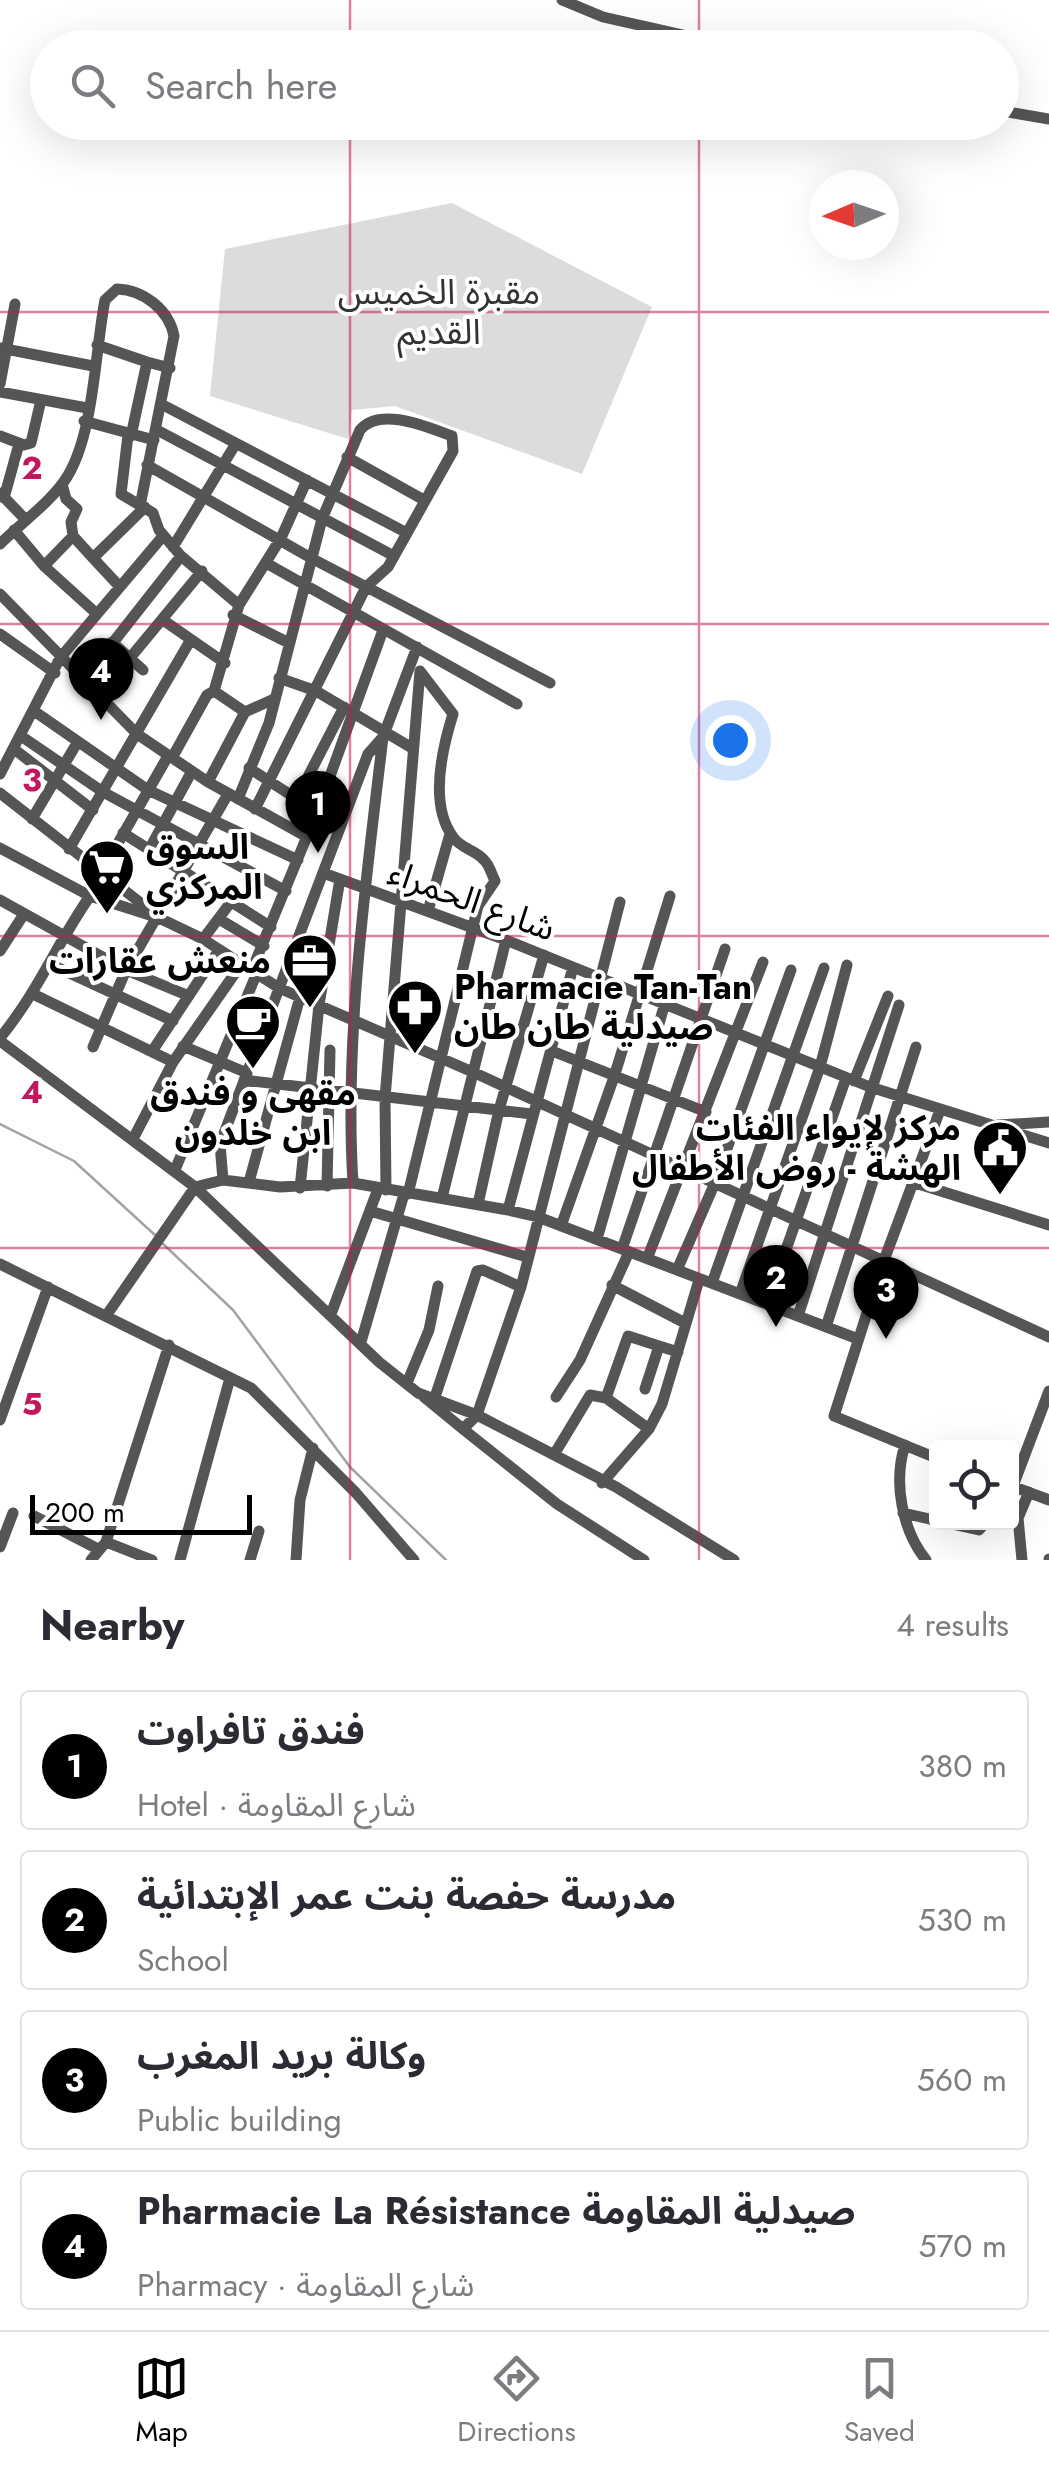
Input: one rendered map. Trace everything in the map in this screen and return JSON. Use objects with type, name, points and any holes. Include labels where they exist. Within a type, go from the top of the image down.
[{"type":"street","points":[[562,0],[612,20],[658,30]]},
{"type":"street","points":[[1019,114],[1049,119]]},
{"type":"street","points":[[0,544],[62,484],[72,469],[86,415],[105,300],[117,290],[129,290],[170,320],[174,336],[170,368],[147,465],[143,506],[92,558]]},
{"type":"street","points":[[0,384],[15,304]]},
{"type":"street","points":[[97,344],[170,368]]},
{"type":"street","points":[[4,348],[93,366]]},
{"type":"street","points":[[147,362],[118,490],[158,518],[164,536],[236,610],[289,644]]},
{"type":"street","points":[[0,392],[41,400],[130,435],[155,435],[394,556]]},
{"type":"street","points":[[0,436],[19,444],[34,441],[41,400]]},
{"type":"street","points":[[163,405],[407,533]]},
{"type":"street","points":[[93,1048],[126,970],[213,819],[233,796],[249,768],[274,699],[322,519],[360,430],[372,420],[411,423],[452,436],[454,451],[394,556],[366,588],[255,809]]},
{"type":"street","points":[[19,444],[2,495],[24,518]]},
{"type":"street","points":[[82,682],[177,551],[235,446]]},
{"type":"street","points":[[347,457],[424,500]]},
{"type":"street","points":[[147,465],[366,588],[550,683]]},
{"type":"street","points":[[102,871],[135,810],[207,696],[214,691],[225,663],[236,610],[281,538],[307,480]]},
{"type":"street","points":[[62,484],[66,499],[77,509],[71,522],[73,536],[118,586]]},
{"type":"street","points":[[14,530],[44,566],[96,614]]},
{"type":"street","points":[[44,566],[73,536]]},
{"type":"street","points":[[0,774],[60,658],[164,536]]},
{"type":"street","points":[[266,563],[416,651],[517,704]]},
{"type":"street","points":[[130,658],[202,571]]},
{"type":"street","points":[[0,594],[137,734],[208,782],[306,837]]},
{"type":"street","points":[[162,620],[225,663]]},
{"type":"street","points":[[133,1139],[183,1046],[249,971],[264,946],[317,812],[349,711],[384,630]]},
{"type":"street","points":[[0,634],[55,674]]},
{"type":"street","points":[[70,850],[190,640]]},
{"type":"street","points":[[112,642],[143,670]]},
{"type":"street","points":[[331,1314],[370,1210],[382,1190],[390,1036],[420,671],[416,651]]},
{"type":"street","points":[[353,1184],[356,1022],[384,734],[416,651]]},
{"type":"street","points":[[361,1342],[431,1103],[478,906],[496,881],[483,858],[463,848],[450,834],[441,810],[440,788],[453,714],[420,671]]},
{"type":"street","points":[[279,678],[316,691],[412,748]]},
{"type":"street","points":[[214,691],[245,712]]},
{"type":"street","points":[[208,782],[245,712],[274,699]]},
{"type":"street","points":[[34,711],[115,771],[148,790],[298,860]]},
{"type":"street","points":[[297,798],[349,711]]},
{"type":"street","points":[[223,1180],[220,1144],[326,874],[368,754],[384,734]]},
{"type":"street","points":[[21,736],[103,792],[286,891]]},
{"type":"street","points":[[32,819],[76,743]]},
{"type":"street","points":[[14,749],[92,810]]},
{"type":"street","points":[[249,768],[317,812]]},
{"type":"street","points":[[149,850],[192,771]]},
{"type":"street","points":[[0,794],[159,918]]},
{"type":"street","points":[[123,833],[271,927]]},
{"type":"street","points":[[428,910],[450,834]]},
{"type":"street","points":[[0,848],[90,896],[159,918],[203,939],[279,988],[475,1072],[507,1088],[534,1108]]},
{"type":"street","name":"شارع الحمراء","points":[[326,874],[506,940],[870,1088],[1049,1144]]},
{"type":"street","points":[[300,1188],[319,1005],[340,879]]},
{"type":"street","points":[[90,896],[62,937],[52,965],[34,995],[0,1040],[195,1187],[418,1393],[557,1504],[644,1560]]},
{"type":"street","points":[[561,1226],[614,1077],[670,896]]},
{"type":"street","points":[[0,900],[126,970],[189,996]]},
{"type":"street","points":[[203,939],[232,902]]},
{"type":"street","points":[[463,1429],[477,1415],[521,1287],[620,902]]},
{"type":"street","points":[[0,951],[24,914]]},
{"type":"street","points":[[219,919],[264,946]]},
{"type":"street","points":[[442,1198],[506,940]]},
{"type":"street","points":[[556,1396],[580,1360],[626,1250],[672,1100],[725,949]]},
{"type":"street","points":[[153,1050],[220,950]]},
{"type":"street","points":[[478,1204],[499,1110],[544,955]]},
{"type":"street","points":[[648,1258],[763,962]]},
{"type":"street","points":[[52,965],[173,1021]]},
{"type":"street","points":[[740,1294],[820,1068],[848,966]]},
{"type":"street","points":[[508,1210],[573,967]]},
{"type":"street","points":[[602,1483],[650,1429],[685,1324],[741,1197],[824,968]]},
{"type":"street","points":[[678,1270],[714,1185],[791,970]]},
{"type":"street","points":[[174,1170],[223,1062],[249,971]]},
{"type":"street","points":[[34,995],[173,1062]]},
{"type":"street","points":[[766,1304],[850,1079],[888,996]]},
{"type":"street","points":[[249,1182],[300,998]]},
{"type":"street","points":[[597,1240],[665,1003]]},
{"type":"street","points":[[798,1316],[900,1005]]},
{"type":"street","points":[[183,1046],[223,1062],[246,1077],[277,1086],[499,1110],[534,1108],[566,1115],[883,1263],[1048,1334]]},
{"type":"street","points":[[826,1326],[916,1047]]},
{"type":"street","points":[[327,1186],[330,1050]]},
{"type":"street","points":[[552,1050],[640,1090],[706,1112]]},
{"type":"street","points":[[929,1455],[834,1417],[883,1263],[940,1110]]},
{"type":"street","points":[[994,1126],[1049,1122]]},
{"type":"street","points":[[106,1316],[195,1187],[223,1180],[300,1188],[353,1184],[538,1217],[858,1339]]},
{"type":"street","points":[[912,1182],[1049,1225]]},
{"type":"street","points":[[370,1210],[527,1257]]},
{"type":"street","points":[[0,1264],[251,1388],[313,1448],[414,1560]]},
{"type":"street","points":[[435,1397],[476,1272],[484,1270],[521,1287]]},
{"type":"street","points":[[612,1284],[685,1324]]},
{"type":"street","points":[[406,1383],[429,1330],[438,1286]]},
{"type":"street","points":[[0,1420],[48,1287]]},
{"type":"street","points":[[606,1398],[628,1336],[678,1352]]},
{"type":"street","points":[[98,1550],[169,1345]]},
{"type":"street","points":[[645,1389],[659,1346]]},
{"type":"street","points":[[180,1560],[230,1378]]},
{"type":"street","points":[[1019,1470],[1046,1408],[1049,1391]]},
{"type":"street","points":[[418,1393],[477,1415],[556,1453],[734,1560]]},
{"type":"street","points":[[556,1453],[592,1393],[606,1398],[650,1429]]},
{"type":"street","points":[[905,1445],[900,1474],[903,1513],[923,1559]]},
{"type":"street","points":[[296,1560],[300,1500],[313,1448]]},
{"type":"street","points":[[1019,1489],[1049,1500]]},
{"type":"street","points":[[1022,1560],[1018,1518],[1028,1492]]},
{"type":"street","points":[[0,1547],[13,1512]]},
{"type":"street","points":[[903,1513],[929,1520]]},
{"type":"street","points":[[34,1516],[98,1550],[152,1560]]},
{"type":"street","points":[[254,1559],[258,1531]]},
{"type":"green space","name":"مقبرة الخميس القديم","points":[[452,203],[652,307],[582,474],[395,406],[352,410],[348,439],[210,396],[225,249]]},
{"type":"waterway","points":[[0,1124],[74,1161],[156,1236]]},
{"type":"waterway","points":[[161,1242],[233,1310],[350,1467],[446,1560]]},
{"type":"place","name":"Pharmacie La Résistance صيدلية المقاومة","points":[[101,720]]},
{"type":"place","name":"فندق تافراوت","points":[[318,853]]},
{"type":"place","name":"السوق المركزي","points":[[107,916]]},
{"type":"place","name":"منعش عقارات","points":[[310,1010]]},
{"type":"place","name":"Pharmacie Tan-Tan صيدلية طان طان","points":[[415,1056]]},
{"type":"place","name":"مقهى و فندق ابن خلدون","points":[[253,1071]]},
{"type":"place","name":"مركز لإيواء الفئات الهشة - روض الأطفال","points":[[1000,1197]]},
{"type":"place","name":"مدرسة حفصة بنت عمر الإبتدائية","points":[[776,1327]]},
{"type":"place","name":"وكالة بريد المغرب","points":[[886,1339]]}]
